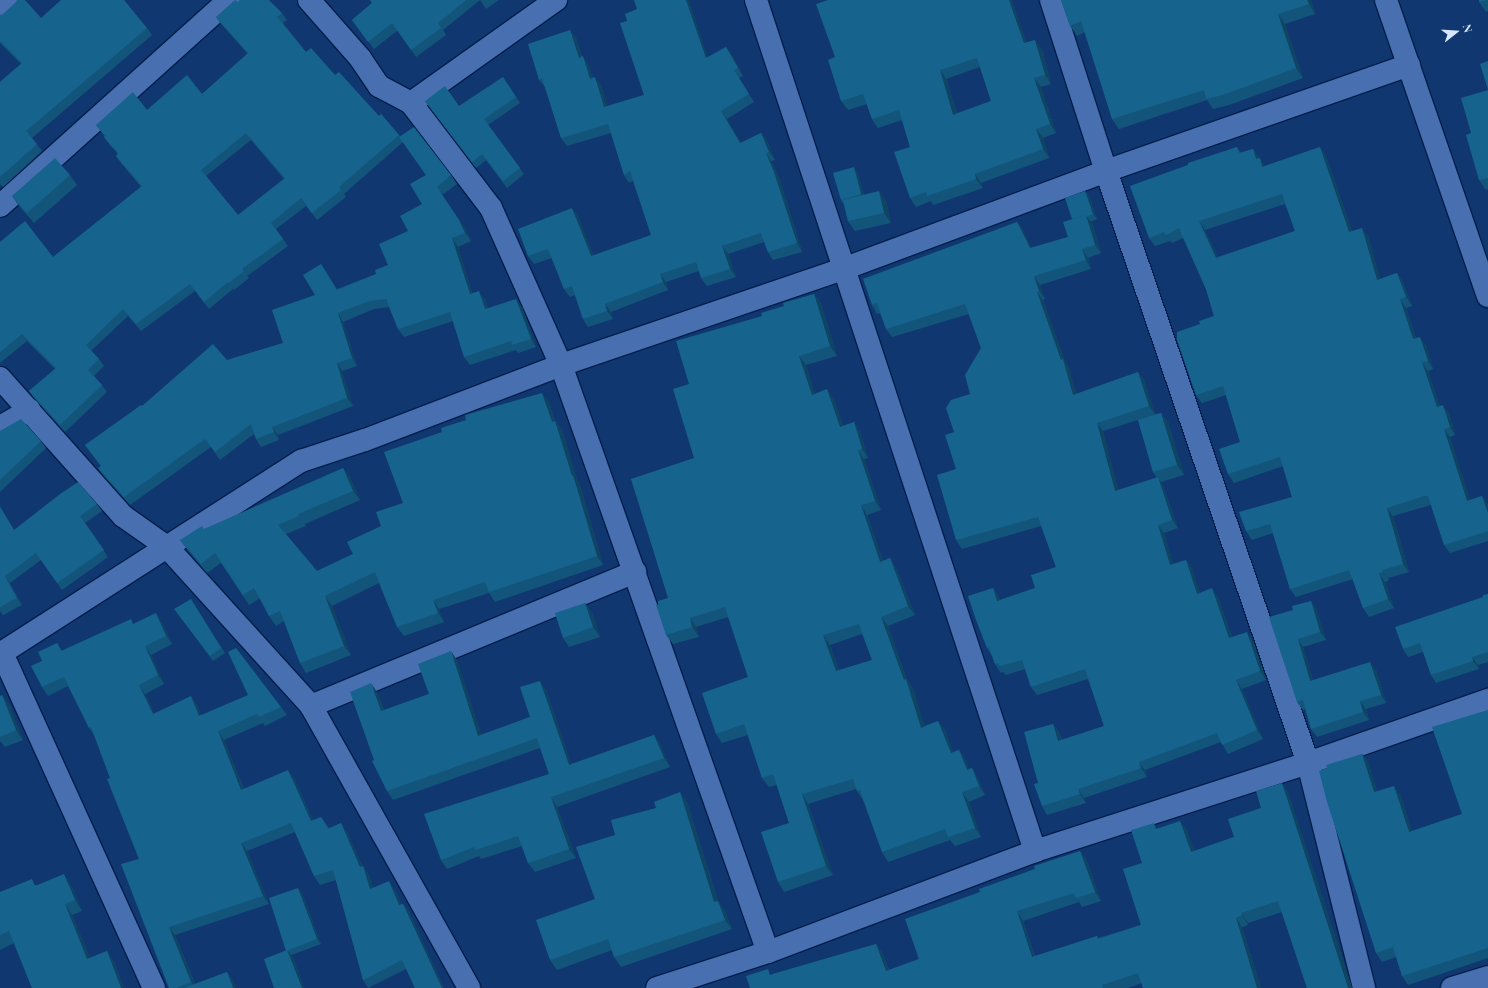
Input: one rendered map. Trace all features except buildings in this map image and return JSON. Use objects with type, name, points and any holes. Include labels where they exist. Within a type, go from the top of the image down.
[{"type":"street","points":[[0,12],[14,0]]},
{"type":"street","points":[[0,206],[229,0]]},
{"type":"street","points":[[309,0],[360,58],[379,86],[411,103],[492,208],[561,365],[768,952]]},
{"type":"street","points":[[411,103],[556,0]]},
{"type":"street","points":[[756,0],[1035,852]]},
{"type":"street","points":[[1051,0],[1106,171],[1308,763],[1364,988]]},
{"type":"street","points":[[1386,0],[1488,296]]},
{"type":"street","points":[[154,988],[1,653],[301,461],[365,440],[561,365],[843,269],[1106,171],[1409,65]]},
{"type":"street","points":[[0,378],[123,516],[167,547],[311,706],[469,988]]},
{"type":"street","points":[[0,427],[29,410]]},
{"type":"street","points":[[311,706],[635,572]]},
{"type":"street","points":[[657,988],[768,952],[1035,852],[1308,763],[1488,700]]},
{"type":"street","points":[[1452,988],[1488,977]]}]
